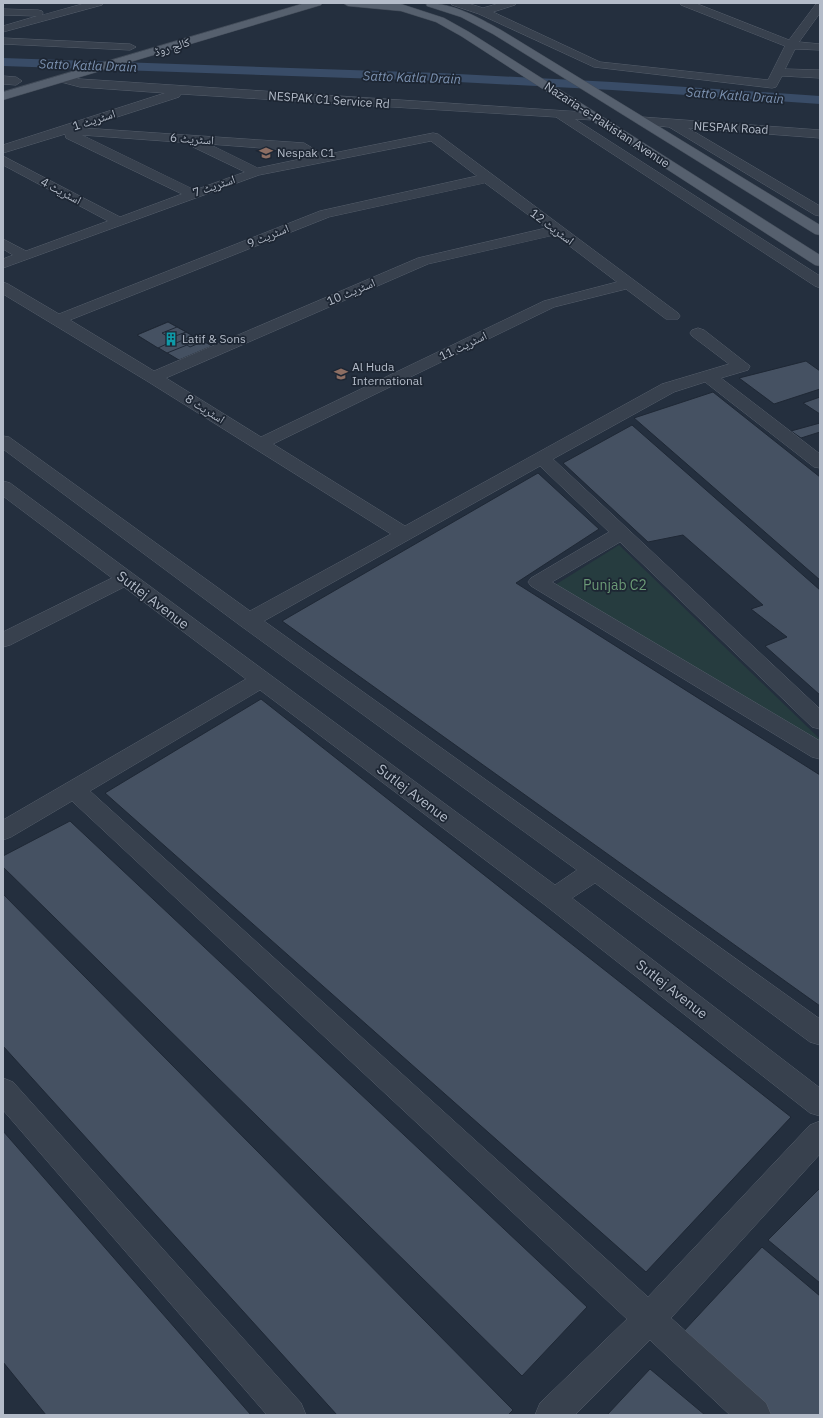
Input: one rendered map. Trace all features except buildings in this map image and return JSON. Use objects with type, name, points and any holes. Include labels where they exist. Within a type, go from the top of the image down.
[{"type":"main road","name":"کالج روڈ","points":[[3,84],[289,3]]},
{"type":"main road","name":"کالج روڈ","points":[[3,96],[38,86],[68,80],[316,3],[328,3]]},
{"type":"main road","points":[[348,3],[409,9]]},
{"type":"main road","name":"Nazaria-e-Pakistan Avenue","points":[[387,3],[440,20],[518,67],[820,262]]},
{"type":"main road","name":"Nazaria-e-Pakistan Avenue","points":[[428,3],[465,15],[559,70],[820,231]]},
{"type":"street","points":[[3,29],[98,3]]},
{"type":"street","points":[[456,3],[483,12],[598,65],[772,84],[791,45],[820,6]]},
{"type":"street","points":[[483,12],[511,3]]},
{"type":"street","points":[[685,3],[701,6],[791,45],[820,47]]},
{"type":"street","points":[[48,4],[77,9]]},
{"type":"street","points":[[3,12],[58,14]]},
{"type":"street","points":[[3,41],[125,49]]},
{"type":"street","points":[[778,72],[820,74]]},
{"type":"street","points":[[3,80],[16,81]]},
{"type":"street","name":"NESPAK C1 Service Rd","points":[[68,80],[185,91],[594,116]]},
{"type":"street","name":"اسٹریٹ 1","points":[[3,149],[185,91]]},
{"type":"street","points":[[560,114],[820,283]]},
{"type":"street","name":"NESPAK Road","points":[[642,121],[820,134]]},
{"type":"street","points":[[673,124],[820,212]]},
{"type":"street","points":[[61,130],[193,194]]},
{"type":"street","name":"اسٹریٹ 6","points":[[61,130],[304,147],[320,158]]},
{"type":"street","name":"اسٹریٹ 7","points":[[3,264],[256,172],[320,158],[433,137]]},
{"type":"street","name":"اسٹریٹ 12","points":[[433,137],[672,316]]},
{"type":"street","points":[[187,139],[256,172]]},
{"type":"street","name":"اسٹریٹ 4","points":[[3,160],[118,222]]},
{"type":"street","name":"اسٹریٹ 9","points":[[57,320],[325,214],[488,178]]},
{"type":"street","points":[[783,189],[812,192]]},
{"type":"street","name":"اسٹریٹ 10","points":[[153,377],[423,261],[558,230]]},
{"type":"street","points":[[3,244],[24,256]]},
{"type":"street","name":"اسٹریٹ 11","points":[[260,444],[549,304],[628,284]]},
{"type":"street","name":"اسٹریٹ 8","points":[[3,287],[153,377],[405,534]]},
{"type":"street","points":[[248,621],[668,388],[742,366],[698,332]]},
{"type":"street","points":[[708,376],[820,463]]},
{"type":"street","points":[[3,441],[248,621],[596,870],[820,1034]]},
{"type":"street","points":[[542,458],[620,534],[820,722]]},
{"type":"street","name":"Sutlej Avenue","points":[[3,487],[554,898],[820,1104]]},
{"type":"street","points":[[620,534],[538,582],[820,751]]},
{"type":"street","points":[[3,640],[125,579]]},
{"type":"street","points":[[3,831],[261,680]]},
{"type":"street","points":[[74,790],[754,1415]]},
{"type":"street","points":[[554,898],[596,870]]},
{"type":"street","points":[[4,1093],[289,1415]]},
{"type":"street","points":[[552,1415],[650,1318],[820,1134]]},
{"type":"green space","name":"Punjab C2","points":[[619,545],[820,739],[820,742],[555,585]]},
{"type":"waterway","name":"Satto Katla Drain","points":[[3,62],[439,77],[612,86],[820,100]]},
{"type":"place","name":"Nespak C1","points":[[266,153]]},
{"type":"place","name":"Latif & Sons","points":[[171,339]]},
{"type":"place","name":"Al Huda International","points":[[341,374]]}]
